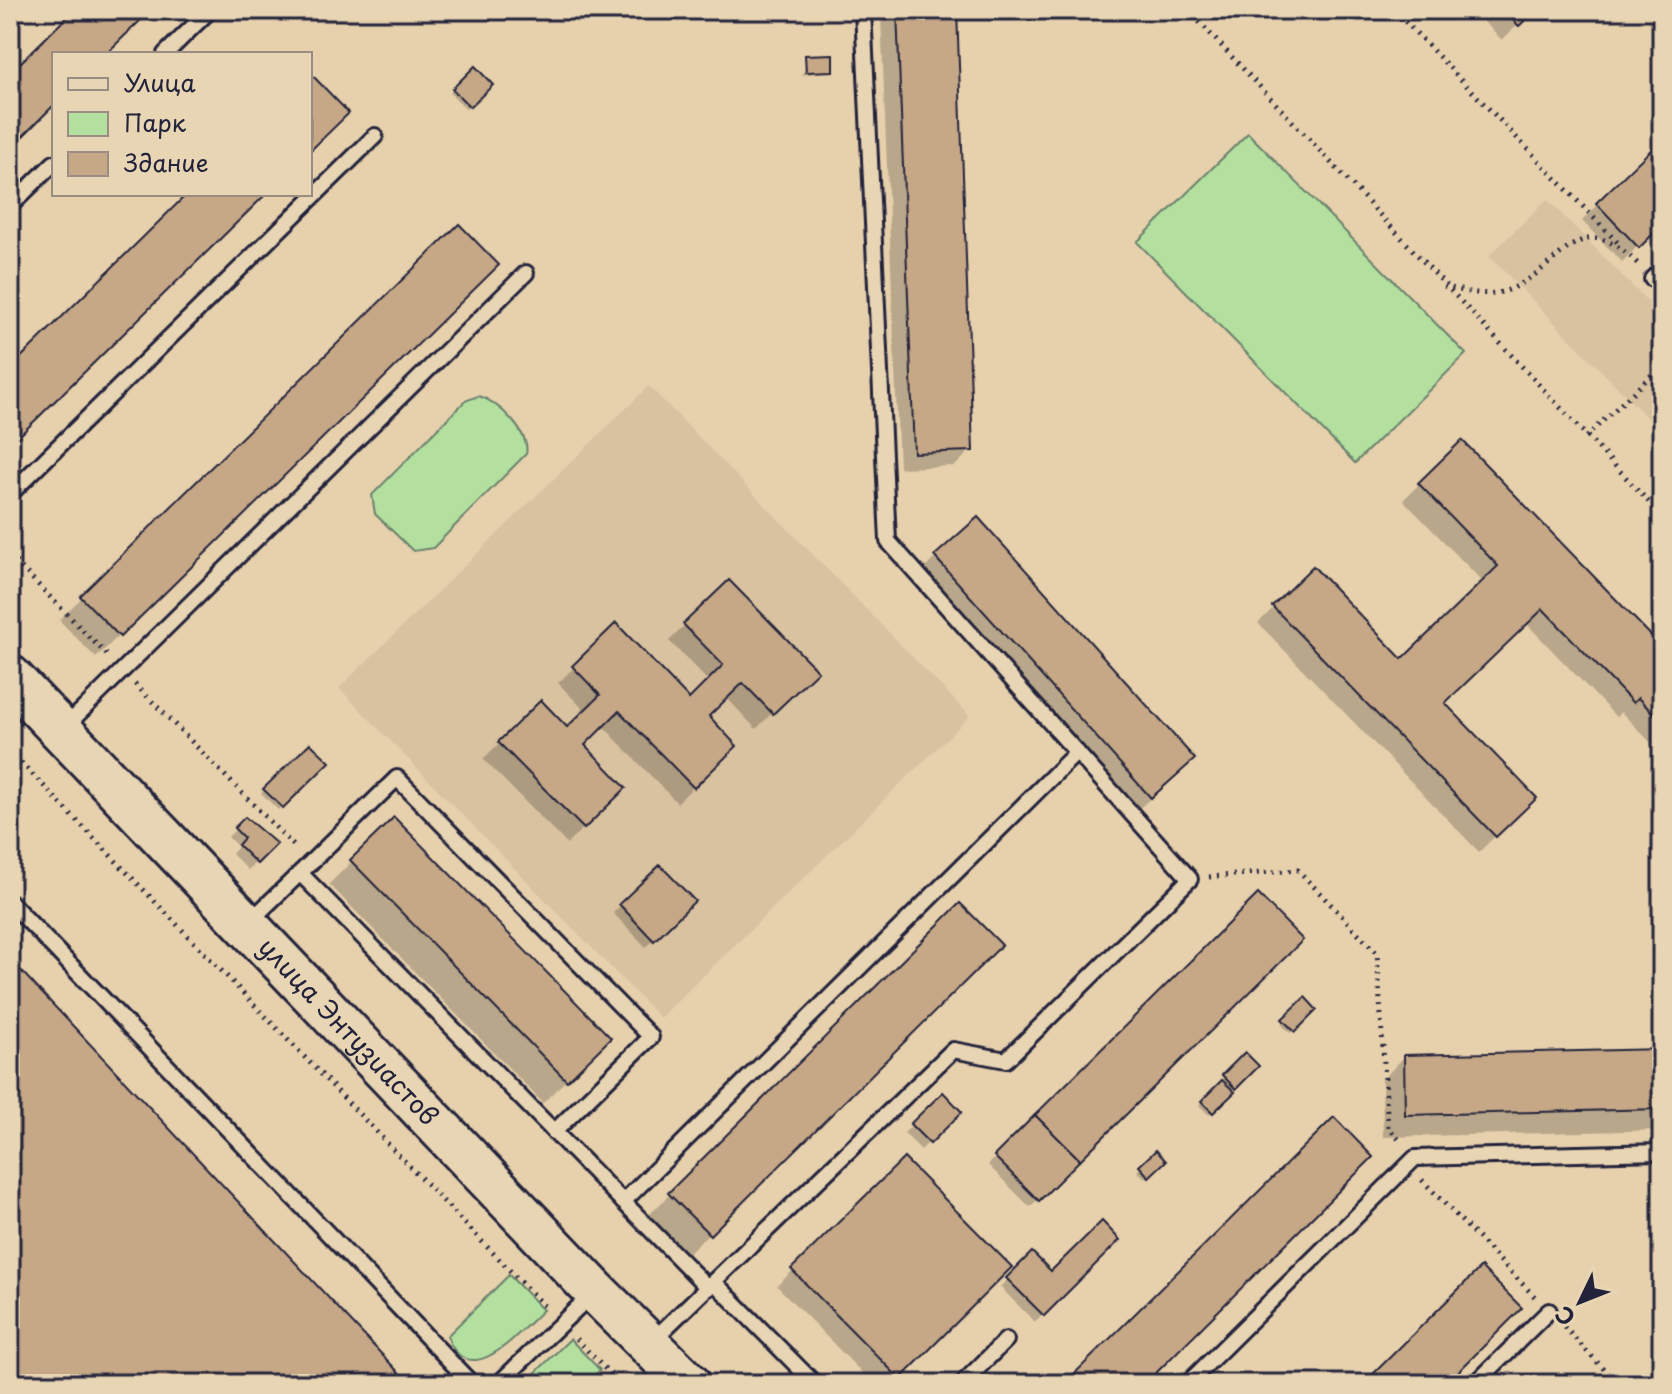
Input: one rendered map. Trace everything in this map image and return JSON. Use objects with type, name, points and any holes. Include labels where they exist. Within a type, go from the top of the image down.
[{"type":"main road","name":"улица Энтузиастов","points":[[10,677],[595,1291],[689,1384]]},
{"type":"lane","points":[[167,52],[210,10]]},
{"type":"lane","points":[[648,1345],[953,1050],[1006,1060],[1190,879],[888,541],[863,10]]},
{"type":"lane","points":[[10,494],[375,136]]},
{"type":"lane","points":[[10,206],[52,165]]},
{"type":"lane","points":[[61,730],[526,273]]},
{"type":"lane","points":[[623,1202],[1077,752]]},
{"type":"lane","points":[[247,924],[397,778],[651,1037],[554,1132]]},
{"type":"lane","points":[[306,868],[623,1202],[815,1384]]},
{"type":"lane","points":[[10,902],[472,1384]]},
{"type":"lane","points":[[1187,1384],[1412,1161],[1662,1152]]},
{"type":"lane","points":[[498,1384],[595,1291]]},
{"type":"lane","points":[[1475,1384],[1549,1311]]},
{"type":"lane","points":[[962,1384],[1006,1340]]},
{"type":"path","points":[[1188,10],[1443,286],[1662,516]]},
{"type":"path","points":[[1394,10],[1619,244],[1657,274]]},
{"type":"path","points":[[1443,286],[1471,294],[1508,290],[1538,272],[1577,240],[1601,237],[1619,244]]},
{"type":"path","points":[[1586,437],[1662,365]]},
{"type":"path","points":[[10,556],[122,670],[306,868]]},
{"type":"path","points":[[10,751],[620,1384]]},
{"type":"path","points":[[1190,879],[1298,870],[1377,953],[1388,1127],[1412,1161],[1618,1384]]},
{"type":"shaded area","points":[[1547,199],[1662,316],[1662,433],[1489,256]]},
{"type":"shaded area","points":[[649,386],[970,716],[660,1018],[339,688]]},
{"type":"green space","points":[[1248,133],[1466,354],[1355,463],[1137,242]]},
{"type":"green space","points":[[478,396],[494,404],[511,419],[523,437],[526,454],[433,548],[413,551],[375,514],[372,495],[465,401]]},
{"type":"green space","points":[[509,1275],[543,1310],[494,1353],[481,1359],[468,1360],[456,1352],[447,1336]]},
{"type":"green space","points":[[570,1339],[600,1370],[586,1384],[524,1384]]},
{"type":"building","points":[[74,10],[151,10],[108,52],[52,52],[52,107],[10,149],[10,73]]},
{"type":"building","points":[[897,10],[957,10],[973,451],[914,453]]},
{"type":"building","points":[[1503,10],[1536,10],[1519,26]]},
{"type":"building","points":[[833,54],[833,71],[806,72],[805,55]]},
{"type":"building","points":[[475,66],[493,85],[470,107],[452,89]]},
{"type":"building","points":[[312,75],[349,113],[312,149]]},
{"type":"building","points":[[1662,139],[1662,225],[1639,248],[1596,203]]},
{"type":"building","points":[[185,196],[264,196],[10,445],[10,368]]},
{"type":"building","points":[[459,224],[499,265],[120,637],[80,596]]},
{"type":"building","points":[[1462,440],[1662,647],[1662,722],[1638,698],[1633,703],[1543,609],[1445,703],[1537,798],[1496,837],[1272,606],[1313,566],[1402,659],[1498,566],[1418,483]]},
{"type":"building","points":[[978,517],[1195,759],[1151,798],[934,556]]},
{"type":"building","points":[[729,580],[818,671],[773,714],[743,683],[709,716],[737,746],[694,788],[619,711],[585,745],[626,788],[584,829],[498,742],[541,700],[567,727],[600,695],[572,666],[616,623],[689,699],[723,665],[683,624]]},
{"type":"building","points":[[310,743],[330,762],[283,808],[263,789]]},
{"type":"building","points":[[245,817],[277,844],[257,864],[238,845],[244,838],[234,828]]},
{"type":"building","points":[[394,817],[611,1038],[567,1081],[350,860]]},
{"type":"building","points":[[660,865],[695,901],[654,941],[619,904]]},
{"type":"building","points":[[1258,894],[1303,940],[1080,1160],[1035,1115]]},
{"type":"building","points":[[960,903],[1002,945],[710,1235],[668,1193]]},
{"type":"building","points":[[10,959],[403,1377],[410,1384],[10,1384]]},
{"type":"building","points":[[1305,997],[1317,1010],[1295,1032],[1282,1019]]},
{"type":"building","points":[[1662,1049],[1662,1109],[1405,1115],[1404,1055]]},
{"type":"building","points":[[1245,1052],[1259,1066],[1236,1089],[1222,1075]]},
{"type":"building","points":[[1222,1080],[1235,1092],[1213,1113],[1201,1101]]},
{"type":"building","points":[[943,1092],[962,1112],[930,1144],[910,1124]]},
{"type":"building","points":[[1035,1115],[1080,1160],[1039,1201],[994,1156]]},
{"type":"building","points":[[1334,1117],[1373,1157],[1151,1378],[1144,1384],[1064,1384]]},
{"type":"building","points":[[1156,1150],[1166,1161],[1149,1177],[1139,1166]]},
{"type":"building","points":[[904,1158],[1012,1267],[900,1379],[791,1269]]},
{"type":"building","points":[[1102,1221],[1120,1240],[1044,1316],[1006,1278],[1032,1252],[1051,1271]]},
{"type":"building","points":[[1481,1267],[1522,1308],[1446,1384],[1363,1384]]}]
